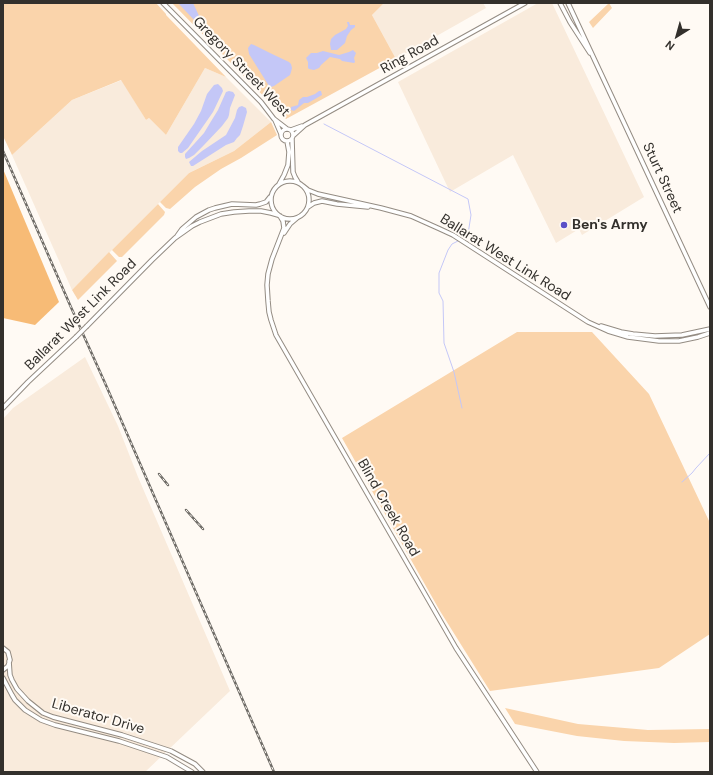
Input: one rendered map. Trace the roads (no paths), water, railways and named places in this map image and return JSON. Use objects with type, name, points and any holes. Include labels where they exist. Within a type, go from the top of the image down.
[{"type":"main road","name":"Gregory Street West","points":[[162,3],[261,102],[274,119],[289,129]]},
{"type":"main road","name":"Ring Road","points":[[289,129],[305,125],[526,3]]},
{"type":"main road","name":"Sturt Street","points":[[560,3],[570,22],[594,59]]},
{"type":"main road","name":"Sturt Street","points":[[568,3],[710,306]]},
{"type":"main road","points":[[274,119],[282,138],[287,141]]},
{"type":"main road","name":"Ring Road","points":[[293,137],[305,125]]},
{"type":"main road","points":[[281,134],[283,130],[289,129],[293,137],[293,172],[296,180],[306,191],[308,198],[306,210],[301,215],[291,219],[279,216],[272,208],[271,202],[271,195],[282,179],[288,165],[289,157],[287,141]]},
{"type":"main road","points":[[287,141],[293,137]]},
{"type":"main road","points":[[276,186],[282,182],[289,181],[301,185]]},
{"type":"main road","name":"Ballarat West Link Road","points":[[301,185],[318,194],[411,216],[452,235],[571,312],[588,322],[617,334],[639,339],[659,341],[679,340],[698,337],[710,333]]},
{"type":"main road","name":"Ballarat West Link Road","points":[[3,408],[175,238],[182,229],[196,217],[209,210],[232,204],[260,204],[266,202],[271,195]]},
{"type":"main road","name":"Ballarat West Link Road","points":[[306,210],[311,204],[320,201],[381,208]]},
{"type":"main road","name":"Ballarat West Link Road","points":[[175,238],[192,226],[221,214],[249,211],[268,212],[279,216]]},
{"type":"main road","name":"Blind Creek Road","points":[[279,241],[288,227],[301,215]]},
{"type":"main road","name":"Blind Creek Road","points":[[279,216],[283,219],[283,232],[272,259],[267,285],[269,312],[276,335],[456,648],[537,772]]},
{"type":"main road","name":"Ballarat West Link Road","points":[[571,312],[599,325],[633,334],[672,336],[710,329]]},
{"type":"main road","name":"Liberator Drive","points":[[3,648],[9,655],[10,675],[13,684],[22,696],[43,713],[122,735],[171,751],[195,764],[203,772]]},
{"type":"main road","points":[[3,670],[9,662]]},
{"type":"main road","name":"Liberator Drive","points":[[3,678],[13,697],[22,707],[30,714],[41,720],[119,741],[167,757],[192,772]]},
{"type":"main road","points":[[103,730],[105,738]]},
{"type":"water","points":[[178,3],[193,3],[203,26],[196,22]]},
{"type":"water","points":[[347,22],[349,22],[350,25],[355,25],[355,27],[347,36],[345,43],[337,50],[331,50],[331,39],[346,29],[348,26]]},
{"type":"water","points":[[251,44],[289,62],[292,68],[290,75],[274,86],[269,86],[249,54],[248,48]]},
{"type":"water","points":[[353,50],[356,53],[354,63],[330,57],[319,68],[314,70],[308,68],[306,58],[311,53],[323,51],[339,55]]},
{"type":"water","points":[[218,84],[223,91],[213,112],[188,148],[180,153],[178,151],[178,147],[194,124],[201,111],[207,94],[214,85]]},
{"type":"water","points":[[321,91],[322,95],[308,103],[304,103],[294,111],[291,110],[291,107],[298,105],[299,100],[303,97],[315,94]]},
{"type":"water","points":[[226,92],[233,92],[235,95],[228,118],[194,155],[186,159],[185,154],[204,133],[218,110]]},
{"type":"water","points":[[242,106],[246,108],[247,112],[240,135],[234,142],[226,145],[191,166],[189,162],[202,151],[226,135],[235,118],[237,110]]},
{"type":"waterway","points":[[324,124],[468,199],[471,215],[468,234],[461,239]]},
{"type":"waterway","points":[[458,241],[452,244],[448,250],[439,273],[439,293],[443,301],[444,343],[454,372],[462,408]]},
{"type":"waterway","points":[[682,482],[710,453]]},
{"type":"railway","points":[[3,151],[274,772]]},
{"type":"railway","points":[[159,474],[168,485]]},
{"type":"railway","points":[[186,510],[203,529]]},
{"type":"place","name":"Ben's Army","points":[[564,225]]}]
